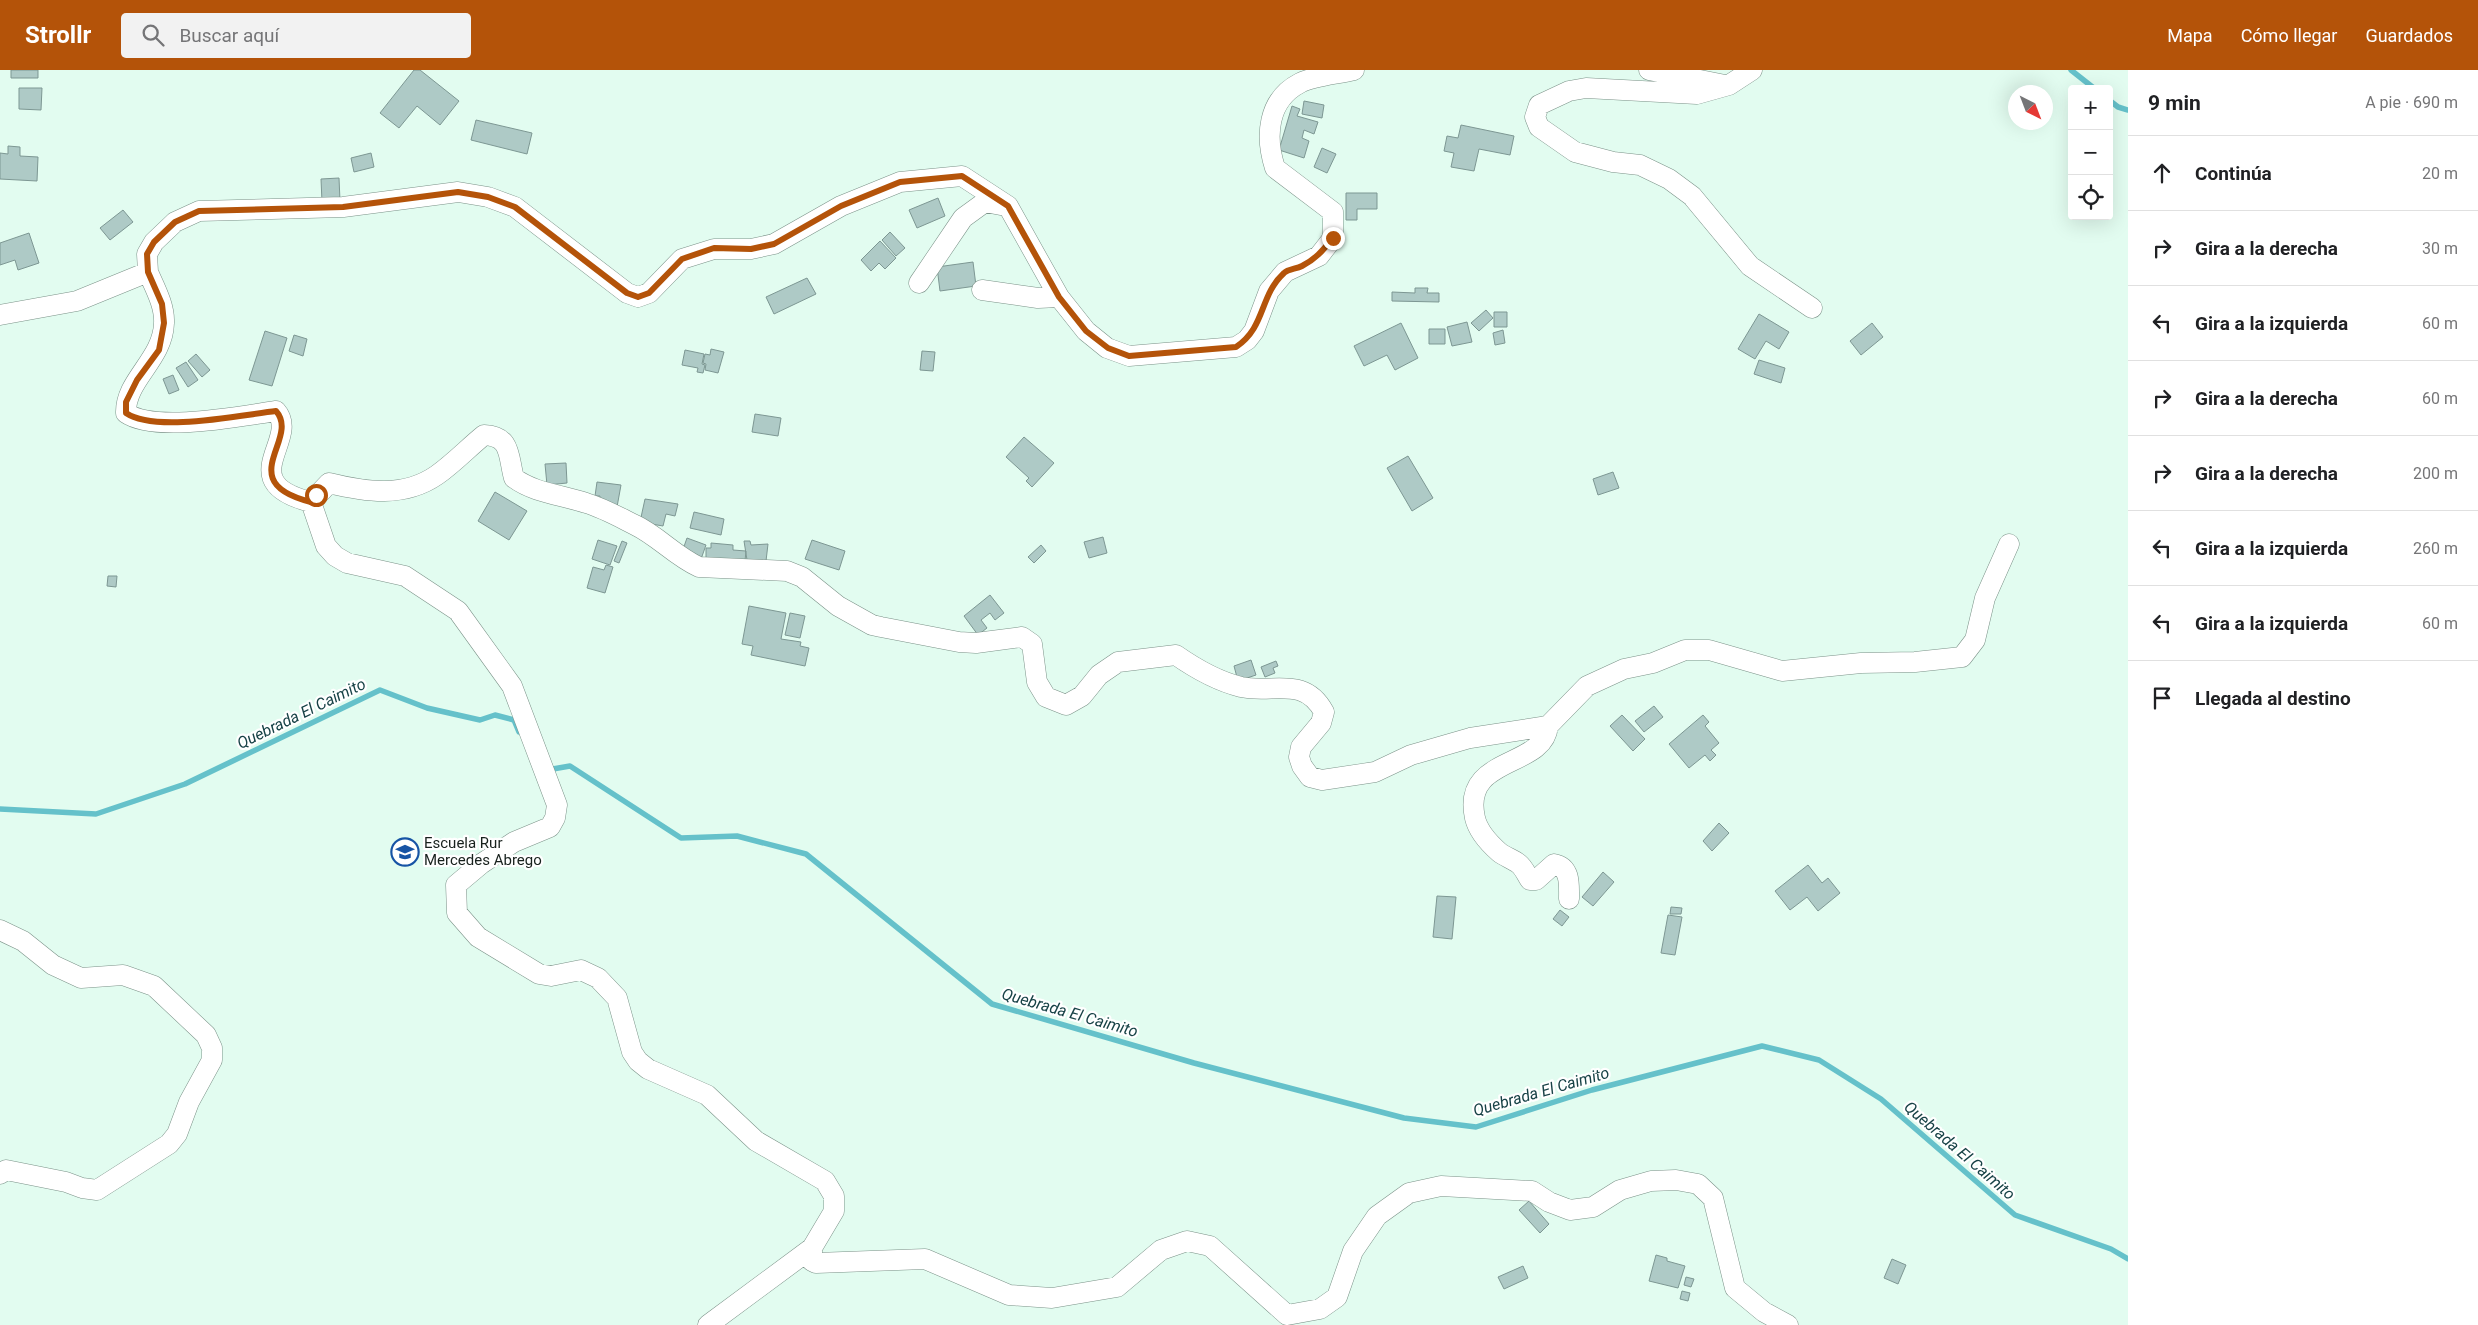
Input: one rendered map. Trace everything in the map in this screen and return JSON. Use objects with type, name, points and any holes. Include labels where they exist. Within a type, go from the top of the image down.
[{"type":"street","points":[[311,502],[288,495],[274,483],[272,474],[274,452],[283,423],[282,417],[276,411],[201,421],[156,422],[134,419],[126,413],[126,402],[159,350],[164,323],[162,304],[148,272],[147,254],[154,242],[175,222],[199,211],[343,207],[458,192],[488,197],[515,207],[627,293],[638,297],[649,293],[682,259],[714,248],[751,249],[774,244],[841,206],[900,182],[962,176],[1008,206],[1059,297],[1086,331],[1108,348],[1129,356],[1236,347],[1247,340],[1254,331],[1269,291],[1285,272],[1319,256],[1333,238],[1335,223],[1333,212],[1275,168],[1268,138],[1271,118],[1281,98],[1300,82],[1354,70]]},
{"type":"street","points":[[1650,70],[1729,86]]},
{"type":"street","points":[[1752,70],[1729,86],[1697,94],[1586,88],[1569,91],[1539,105],[1535,117],[1539,128],[1575,152],[1613,162],[1640,165],[1669,179],[1692,196],[1750,266],[1812,308]]},
{"type":"street","points":[[919,283],[936,261],[963,218],[985,202],[1008,206]]},
{"type":"street","points":[[0,314],[77,301],[148,272]]},
{"type":"street","points":[[982,290],[1038,298],[1059,297]]},
{"type":"street","points":[[311,502],[329,484],[363,491],[389,492],[423,483],[437,475],[484,435],[492,435],[502,439],[508,448],[514,478],[526,487],[588,504],[628,521],[649,531],[686,561],[699,567],[787,571],[802,577],[838,606],[872,625],[881,627],[959,642],[976,643],[1022,637],[1032,644],[1037,682],[1046,697],[1066,705],[1082,696],[1099,675],[1118,662],[1176,656],[1203,674],[1243,687],[1288,688],[1310,694],[1319,702],[1324,712],[1321,723],[1301,747],[1299,757],[1302,766],[1310,777],[1322,780],[1375,772],[1411,754],[1470,738],[1548,726],[1587,686],[1624,669],[1653,663],[1685,650],[1709,650],[1782,671],[1861,663],[1915,662],[1962,657],[1975,640],[1985,598],[2008,544]]},
{"type":"street","points":[[311,502],[326,546],[335,556],[347,563],[405,576],[458,610],[512,686],[557,805],[555,818],[550,827],[514,842],[481,864],[456,885],[457,913],[478,937],[539,974],[551,976],[581,970],[598,978],[617,998],[632,1052],[638,1061],[648,1069],[707,1096],[756,1141],[826,1181],[834,1196],[834,1210],[812,1248],[708,1325]]},
{"type":"street","points":[[1548,726],[1547,736],[1536,748],[1492,770],[1487,775],[1475,794],[1475,821],[1484,836],[1499,852],[1521,866],[1530,880],[1536,880],[1554,864],[1560,865],[1566,872],[1569,881],[1568,899]]},
{"type":"street","points":[[0,930],[23,941],[53,965],[80,978],[123,975],[154,986],[206,1035],[212,1048],[212,1060],[189,1102],[176,1134],[169,1144],[98,1190],[6,1170],[0,1174]]},
{"type":"street","points":[[812,1248],[812,1261],[816,1264],[925,1259],[1008,1295],[1052,1298],[1117,1287],[1161,1250],[1187,1241],[1210,1246],[1287,1316],[1320,1309],[1337,1297],[1353,1251],[1377,1216],[1409,1193],[1441,1186],[1532,1191],[1549,1202],[1570,1210],[1593,1207],[1620,1190],[1651,1181],[1676,1180],[1698,1184],[1713,1198],[1735,1288],[1764,1312],[1788,1325]]},
{"type":"building","points":[[11,70],[38,70],[38,78],[11,78]]},
{"type":"building","points":[[414,70],[420,70],[459,101],[440,125],[417,106],[399,128],[380,113]]},
{"type":"building","points":[[19,88],[42,88],[41,110],[19,109]]},
{"type":"building","points":[[1304,101],[1324,105],[1322,118],[1302,114]]},
{"type":"building","points":[[1292,106],[1300,109],[1297,116],[1318,122],[1314,134],[1304,130],[1302,138],[1309,141],[1304,158],[1279,150]]},
{"type":"building","points":[[476,120],[532,133],[527,154],[471,140]]},
{"type":"building","points":[[1461,125],[1514,136],[1510,155],[1479,149],[1474,171],[1451,167],[1454,153],[1444,151],[1447,136],[1458,138]]},
{"type":"building","points":[[8,146],[20,147],[20,156],[38,157],[37,181],[0,179],[0,153],[8,154]]},
{"type":"building","points":[[1322,148],[1336,154],[1327,173],[1314,167]]},
{"type":"building","points":[[371,153],[374,167],[354,172],[351,158]]},
{"type":"building","points":[[339,178],[340,201],[322,202],[321,179]]},
{"type":"building","points":[[1346,193],[1377,193],[1377,209],[1357,209],[1357,220],[1346,220]]},
{"type":"building","points":[[938,198],[945,216],[917,228],[909,210]]},
{"type":"building","points":[[123,210],[133,222],[110,240],[100,228]]},
{"type":"building","points":[[890,232],[905,248],[896,256],[882,240]]},
{"type":"building","points":[[29,233],[39,263],[18,270],[15,260],[0,265],[0,243]]},
{"type":"building","points":[[880,241],[896,258],[885,269],[879,263],[871,271],[861,260]]},
{"type":"building","points":[[973,262],[976,286],[940,291],[937,267]]},
{"type":"building","points":[[807,278],[816,294],[774,314],[766,297]]},
{"type":"building","points":[[1415,288],[1428,288],[1427,293],[1439,293],[1439,302],[1392,301],[1392,292],[1415,293]]},
{"type":"building","points":[[1486,310],[1493,318],[1479,331],[1471,323]]},
{"type":"building","points":[[1494,312],[1507,312],[1507,327],[1494,327]]},
{"type":"building","points":[[1759,314],[1789,332],[1779,349],[1766,341],[1755,359],[1738,349]]},
{"type":"building","points":[[1467,322],[1472,342],[1452,346],[1447,327]]},
{"type":"building","points":[[1401,323],[1418,358],[1395,370],[1387,355],[1364,366],[1354,346]]},
{"type":"building","points":[[1872,323],[1883,337],[1861,355],[1850,341]]},
{"type":"building","points":[[1429,329],[1445,329],[1445,344],[1429,344]]},
{"type":"building","points":[[1503,330],[1505,343],[1495,345],[1493,333]]},
{"type":"building","points":[[265,331],[287,338],[272,386],[249,380]]},
{"type":"building","points":[[294,335],[307,339],[303,356],[289,351]]},
{"type":"building","points":[[711,349],[724,352],[718,373],[705,370],[706,364],[703,363],[705,354],[710,355]]},
{"type":"building","points":[[685,350],[704,354],[702,364],[705,365],[703,373],[697,372],[698,368],[682,365]]},
{"type":"building","points":[[922,351],[935,352],[933,371],[920,370]]},
{"type":"building","points":[[196,354],[210,370],[202,377],[188,361]]},
{"type":"building","points":[[1759,360],[1785,368],[1781,383],[1754,374]]},
{"type":"building","points":[[186,362],[198,380],[188,387],[176,368]]},
{"type":"building","points":[[173,375],[179,390],[169,394],[163,379]]},
{"type":"building","points":[[755,414],[781,418],[778,436],[752,432]]},
{"type":"building","points":[[1024,437],[1054,463],[1032,487],[1026,481],[1029,478],[1006,457]]},
{"type":"building","points":[[1408,456],[1433,498],[1412,511],[1387,468]]},
{"type":"building","points":[[566,463],[567,483],[547,485],[545,464]]},
{"type":"building","points":[[1613,472],[1619,488],[1598,495],[1593,479]]},
{"type":"building","points":[[597,482],[621,485],[617,507],[599,504],[600,496],[595,496]]},
{"type":"building","points":[[495,492],[527,511],[509,540],[478,521]]},
{"type":"building","points":[[645,499],[678,504],[675,516],[666,514],[663,526],[640,522]]},
{"type":"building","points":[[694,512],[724,519],[721,535],[690,528]]},
{"type":"building","points":[[1103,537],[1107,553],[1089,558],[1084,542]]},
{"type":"building","points":[[687,538],[706,545],[700,562],[681,555]]},
{"type":"building","points":[[598,540],[617,546],[610,565],[592,559]]},
{"type":"building","points":[[812,540],[845,551],[839,570],[805,559]]},
{"type":"building","points":[[622,541],[627,543],[619,563],[614,561]]},
{"type":"building","points":[[744,541],[750,541],[751,545],[768,544],[766,561],[747,560]]},
{"type":"building","points":[[711,543],[733,545],[733,550],[746,551],[745,561],[706,562],[706,548],[711,548]]},
{"type":"building","points":[[1041,545],[1046,551],[1034,563],[1028,557]]},
{"type":"building","points":[[606,565],[613,567],[605,593],[587,588],[593,567],[604,570]]},
{"type":"building","points":[[108,576],[117,576],[116,587],[107,586]]},
{"type":"building","points":[[990,595],[1004,613],[995,620],[990,613],[981,620],[987,628],[978,635],[964,616]]},
{"type":"building","points":[[749,606],[786,613],[781,639],[801,642],[800,646],[809,648],[805,666],[751,655],[753,646],[742,644]]},
{"type":"building","points":[[790,613],[805,616],[800,638],[785,635]]},
{"type":"building","points":[[1251,660],[1256,675],[1238,681],[1234,666]]},
{"type":"building","points":[[1276,661],[1278,666],[1273,668],[1275,673],[1265,677],[1261,667]]},
{"type":"building","points":[[1654,706],[1663,717],[1644,732],[1635,721]]},
{"type":"building","points":[[1622,715],[1645,739],[1633,751],[1610,726]]},
{"type":"building","points":[[1703,715],[1709,722],[1705,726],[1719,743],[1711,750],[1716,755],[1710,761],[1705,755],[1689,768],[1669,744]]},
{"type":"building","points":[[1719,823],[1729,833],[1712,851],[1703,841]]},
{"type":"building","points":[[1808,865],[1822,883],[1828,878],[1840,893],[1818,911],[1807,897],[1790,910],[1775,891]]},
{"type":"building","points":[[1603,872],[1614,882],[1593,906],[1582,897]]},
{"type":"building","points":[[1437,896],[1456,897],[1452,939],[1433,937]]},
{"type":"building","points":[[1671,907],[1682,908],[1681,914],[1670,914]]},
{"type":"building","points":[[1560,910],[1569,917],[1562,926],[1553,919]]},
{"type":"building","points":[[1668,915],[1682,917],[1675,955],[1661,953]]},
{"type":"building","points":[[1529,1201],[1549,1224],[1540,1233],[1519,1210]]},
{"type":"building","points":[[1656,1255],[1667,1258],[1667,1261],[1685,1266],[1678,1288],[1649,1281]]},
{"type":"building","points":[[1892,1259],[1906,1265],[1898,1284],[1884,1278]]},
{"type":"building","points":[[1523,1266],[1528,1278],[1504,1289],[1498,1277]]},
{"type":"building","points":[[1686,1277],[1694,1279],[1691,1287],[1684,1285]]},
{"type":"building","points":[[1682,1291],[1690,1293],[1688,1301],[1680,1299]]},
{"type":"waterway","points":[[2071,70],[2090,85]]},
{"type":"waterway","points":[[2113,103],[2128,110]]},
{"type":"waterway","name":"Quebrada El Caimito","points":[[0,809],[96,814],[185,784],[380,690],[427,708],[480,720],[495,715],[514,720],[519,732]]},
{"type":"waterway","name":"Quebrada El Caimito","points":[[547,770],[570,766],[681,838],[737,836],[806,854],[992,1004],[1194,1063],[1404,1118],[1476,1127],[1592,1090],[1762,1046],[1819,1060],[1881,1099],[2015,1215],[2111,1249],[2128,1259]]},
{"type":"place","name":"Escuela Rur Mercedes Abrego","points":[[405,852]]},
{"type":"route","points":[[316,495],[311,502],[296,498],[288,495],[274,483],[272,474],[274,452],[283,423],[282,417],[276,411],[201,421],[146,422],[134,419],[126,413],[126,402],[137,380],[159,350],[164,323],[162,304],[148,272],[147,254],[154,242],[175,222],[199,211],[323,206],[343,207],[458,192],[488,197],[515,207],[627,293],[638,297],[649,293],[682,259],[714,248],[751,249],[774,244],[841,206],[900,182],[962,176],[1008,206],[1059,297],[1086,331],[1108,348],[1129,356],[1236,347],[1247,340],[1254,331],[1269,291],[1285,272],[1319,256],[1333,238]]}]
